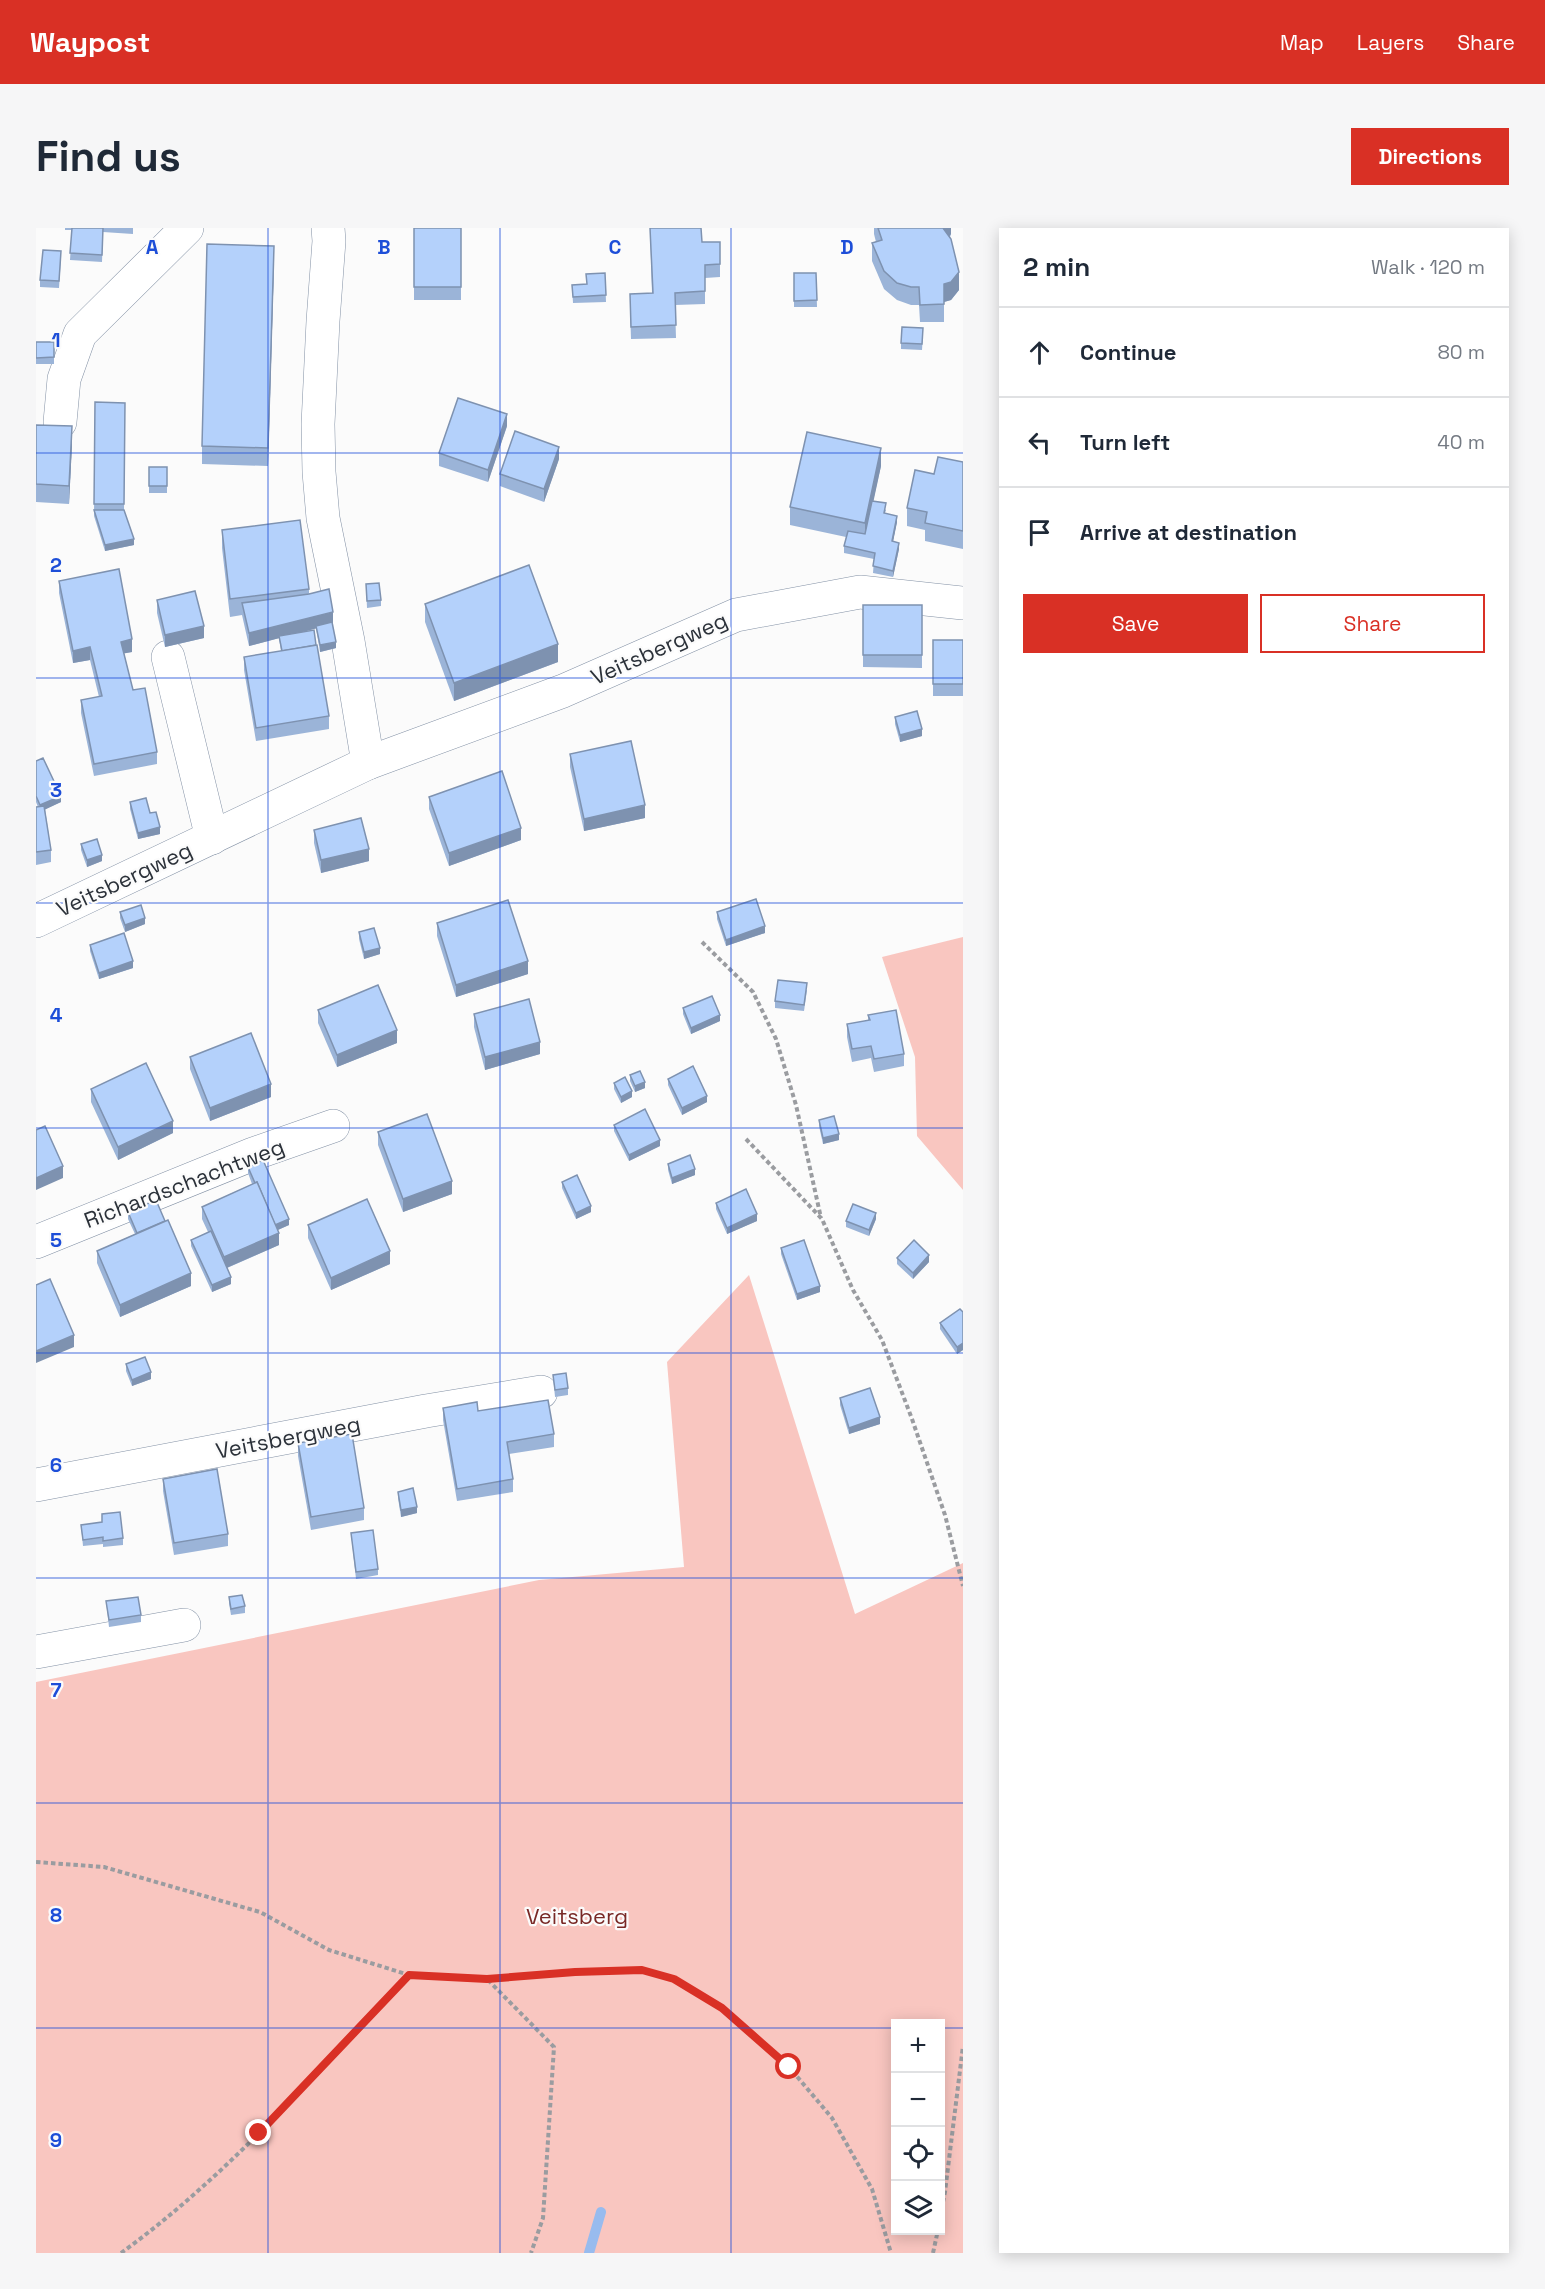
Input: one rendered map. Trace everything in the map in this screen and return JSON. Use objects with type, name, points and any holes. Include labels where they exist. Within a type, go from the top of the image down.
[{"type":"street","points":[[60,422],[64,379],[80,334],[187,228]]},
{"type":"street","points":[[328,228],[318,424],[319,472],[323,518],[348,641],[368,763]]},
{"type":"street","name":"Veitsbergweg","points":[[36,921],[368,763],[563,691],[736,615],[860,592],[963,603]]},
{"type":"street","name":"Veitsbergweg","points":[[168,657],[212,837]]},
{"type":"street","name":"Richardschachtweg","points":[[36,1242],[253,1154],[333,1126]]},
{"type":"street","name":"Veitsbergweg","points":[[36,1485],[426,1411],[541,1392]]},
{"type":"street","points":[[36,1652],[184,1625]]},
{"type":"path","points":[[702,942],[753,992],[776,1039],[796,1105],[822,1219],[853,1290],[882,1341],[912,1419],[945,1515],[963,1586]]},
{"type":"path","points":[[746,1139],[822,1219]]},
{"type":"path","points":[[36,1862],[104,1868],[260,1912],[329,1950],[409,1975],[487,1979],[575,1972],[642,1970],[674,1979],[722,2008],[789,2067],[832,2118],[872,2189],[891,2253]]},
{"type":"path","points":[[121,2253],[162,2223],[259,2133],[409,1975]]},
{"type":"path","points":[[487,1979],[554,2047],[543,2218],[531,2253]]},
{"type":"path","points":[[945,2192],[963,2046]]},
{"type":"path","points":[[933,2253],[937,2235]]},
{"type":"green space","points":[[963,937],[963,1190],[917,1136],[915,1057],[882,957]]},
{"type":"green space","name":"Veitsberg","points":[[749,1275],[855,1614],[963,1563],[963,2253],[36,2253],[36,1682],[539,1580],[684,1567],[667,1362]]},
{"type":"building","points":[[72,228],[103,228],[102,255],[70,253]]},
{"type":"building","points":[[414,228],[461,228],[461,287],[414,287]]},
{"type":"building","points":[[650,228],[701,228],[702,242],[720,242],[720,264],[705,265],[705,291],[675,293],[676,325],[631,327],[630,294],[653,293]]},
{"type":"building","points":[[878,228],[943,228],[951,239],[959,272],[951,282],[944,284],[944,304],[920,305],[919,287],[897,283],[884,271],[872,243],[882,240]]},
{"type":"building","points":[[207,244],[274,246],[268,448],[202,446]]},
{"type":"building","points":[[43,250],[61,251],[59,281],[40,280]]},
{"type":"building","points":[[605,273],[606,295],[573,297],[572,285],[587,284],[586,274]]},
{"type":"building","points":[[794,273],[816,273],[817,300],[794,301]]},
{"type":"building","points":[[902,327],[923,328],[922,344],[901,343]]},
{"type":"building","points":[[36,342],[54,342],[54,357],[36,358]]},
{"type":"building","points":[[458,398],[507,414],[488,470],[439,453]]},
{"type":"building","points":[[95,402],[125,403],[124,504],[94,504]]},
{"type":"building","points":[[36,425],[72,426],[69,486],[36,484]]},
{"type":"building","points":[[515,431],[559,447],[544,489],[500,474]]},
{"type":"building","points":[[807,432],[881,448],[865,523],[790,507]]},
{"type":"building","points":[[938,457],[963,462],[963,531],[925,523],[927,512],[907,508],[915,470],[934,474]]},
{"type":"building","points":[[149,467],[167,467],[167,486],[149,486]]},
{"type":"building","points":[[872,501],[886,503],[884,513],[897,516],[892,541],[899,543],[893,571],[873,566],[875,553],[844,546],[848,531],[865,534]]},
{"type":"building","points":[[94,510],[124,510],[134,539],[105,545]]},
{"type":"building","points":[[300,520],[309,589],[230,599],[222,530]]},
{"type":"building","points":[[529,565],[558,644],[454,683],[425,604]]},
{"type":"building","points":[[119,569],[132,639],[121,642],[133,690],[145,688],[157,752],[94,764],[81,700],[102,696],[90,647],[73,651],[59,581]]},
{"type":"building","points":[[379,583],[381,600],[367,601],[366,584]]},
{"type":"building","points":[[329,589],[333,612],[249,633],[242,603]]},
{"type":"building","points":[[195,591],[204,626],[165,635],[157,600]]},
{"type":"building","points":[[863,605],[922,605],[922,655],[863,655]]},
{"type":"building","points":[[332,622],[336,642],[320,645],[316,626]]},
{"type":"building","points":[[314,630],[316,645],[282,651],[279,636]]},
{"type":"building","points":[[933,640],[963,640],[963,684],[933,684]]},
{"type":"building","points":[[317,645],[329,716],[256,728],[244,657]]},
{"type":"building","points":[[917,711],[922,729],[900,735],[895,717]]},
{"type":"building","points":[[631,741],[645,805],[584,819],[570,754]]},
{"type":"building","points":[[43,758],[61,796],[40,805],[36,796],[36,761]]},
{"type":"building","points":[[502,771],[521,828],[449,853],[429,797]]},
{"type":"building","points":[[146,798],[150,813],[156,812],[160,827],[138,833],[130,802]]},
{"type":"building","points":[[44,806],[51,850],[36,852],[36,807]]},
{"type":"building","points":[[361,818],[369,849],[321,860],[314,830]]},
{"type":"building","points":[[97,839],[102,855],[87,860],[81,844]]},
{"type":"building","points":[[756,899],[765,926],[726,940],[717,912]]},
{"type":"building","points":[[508,900],[528,961],[456,985],[437,923]]},
{"type":"building","points":[[141,905],[145,918],[125,925],[120,912]]},
{"type":"building","points":[[374,928],[380,948],[364,952],[359,932]]},
{"type":"building","points":[[124,933],[133,961],[99,973],[90,945]]},
{"type":"building","points":[[778,980],[807,983],[804,1005],[775,1001]]},
{"type":"building","points":[[378,985],[397,1030],[337,1055],[318,1010]]},
{"type":"building","points":[[712,996],[720,1015],[691,1028],[683,1008]]},
{"type":"building","points":[[529,999],[540,1042],[485,1057],[474,1014]]},
{"type":"building","points":[[896,1010],[904,1054],[874,1059],[871,1046],[852,1049],[847,1024],[870,1020],[868,1015]]},
{"type":"building","points":[[251,1033],[271,1084],[210,1108],[190,1057]]},
{"type":"building","points":[[146,1063],[173,1121],[118,1147],[91,1089]]},
{"type":"building","points":[[693,1066],[707,1096],[682,1108],[668,1079]]},
{"type":"building","points":[[640,1071],[645,1082],[635,1086],[630,1075]]},
{"type":"building","points":[[625,1077],[632,1091],[621,1097],[614,1083]]},
{"type":"building","points":[[645,1109],[660,1140],[629,1155],[614,1125]]},
{"type":"building","points":[[427,1114],[452,1181],[403,1199],[378,1132]]},
{"type":"building","points":[[834,1116],[839,1134],[823,1138],[819,1120]]},
{"type":"building","points":[[45,1126],[63,1166],[36,1178],[36,1130]]},
{"type":"building","points":[[690,1155],[695,1169],[672,1178],[668,1164]]},
{"type":"building","points":[[263,1160],[289,1219],[275,1225],[257,1182],[255,1183],[248,1167]]},
{"type":"building","points":[[577,1175],[591,1206],[576,1213],[562,1182]]},
{"type":"building","points":[[257,1182],[279,1233],[224,1257],[202,1207]]},
{"type":"building","points":[[746,1189],[757,1214],[727,1228],[716,1203]]},
{"type":"building","points":[[367,1199],[390,1251],[331,1278],[308,1225]]},
{"type":"building","points":[[156,1200],[165,1221],[137,1233],[128,1212]]},
{"type":"building","points":[[853,1204],[876,1213],[869,1230],[846,1221]]},
{"type":"building","points":[[168,1220],[191,1273],[120,1305],[97,1251]]},
{"type":"building","points":[[211,1231],[231,1277],[212,1285],[191,1240]]},
{"type":"building","points":[[804,1240],[820,1286],[797,1294],[781,1248]]},
{"type":"building","points":[[914,1240],[929,1255],[913,1273],[897,1258]]},
{"type":"building","points":[[50,1279],[74,1335],[36,1351],[36,1285]]},
{"type":"building","points":[[960,1309],[963,1312],[963,1343],[957,1347],[940,1323]]},
{"type":"building","points":[[145,1357],[151,1372],[132,1380],[126,1364]]},
{"type":"building","points":[[566,1373],[568,1388],[555,1390],[553,1375]]},
{"type":"building","points":[[870,1388],[880,1417],[849,1428],[840,1398]]},
{"type":"building","points":[[548,1400],[554,1434],[507,1442],[513,1479],[457,1489],[443,1408],[477,1402],[478,1411]]},
{"type":"building","points":[[352,1434],[364,1508],[311,1517],[298,1443]]},
{"type":"building","points":[[217,1469],[228,1534],[174,1543],[163,1479]]},
{"type":"building","points":[[413,1488],[417,1507],[401,1510],[398,1492]]},
{"type":"building","points":[[120,1512],[123,1538],[103,1541],[103,1537],[83,1540],[81,1525],[102,1522],[102,1514]]},
{"type":"building","points":[[373,1530],[378,1569],[356,1572],[351,1533]]},
{"type":"building","points":[[242,1595],[245,1606],[231,1609],[229,1597]]},
{"type":"building","points":[[138,1597],[141,1615],[109,1620],[106,1601]]},
{"type":"waterway","points":[[589,2253],[601,2212]]},
{"type":"route","points":[[259,2133],[409,1975],[487,1979],[575,1972],[642,1970],[674,1979],[722,2008],[789,2067]]}]
